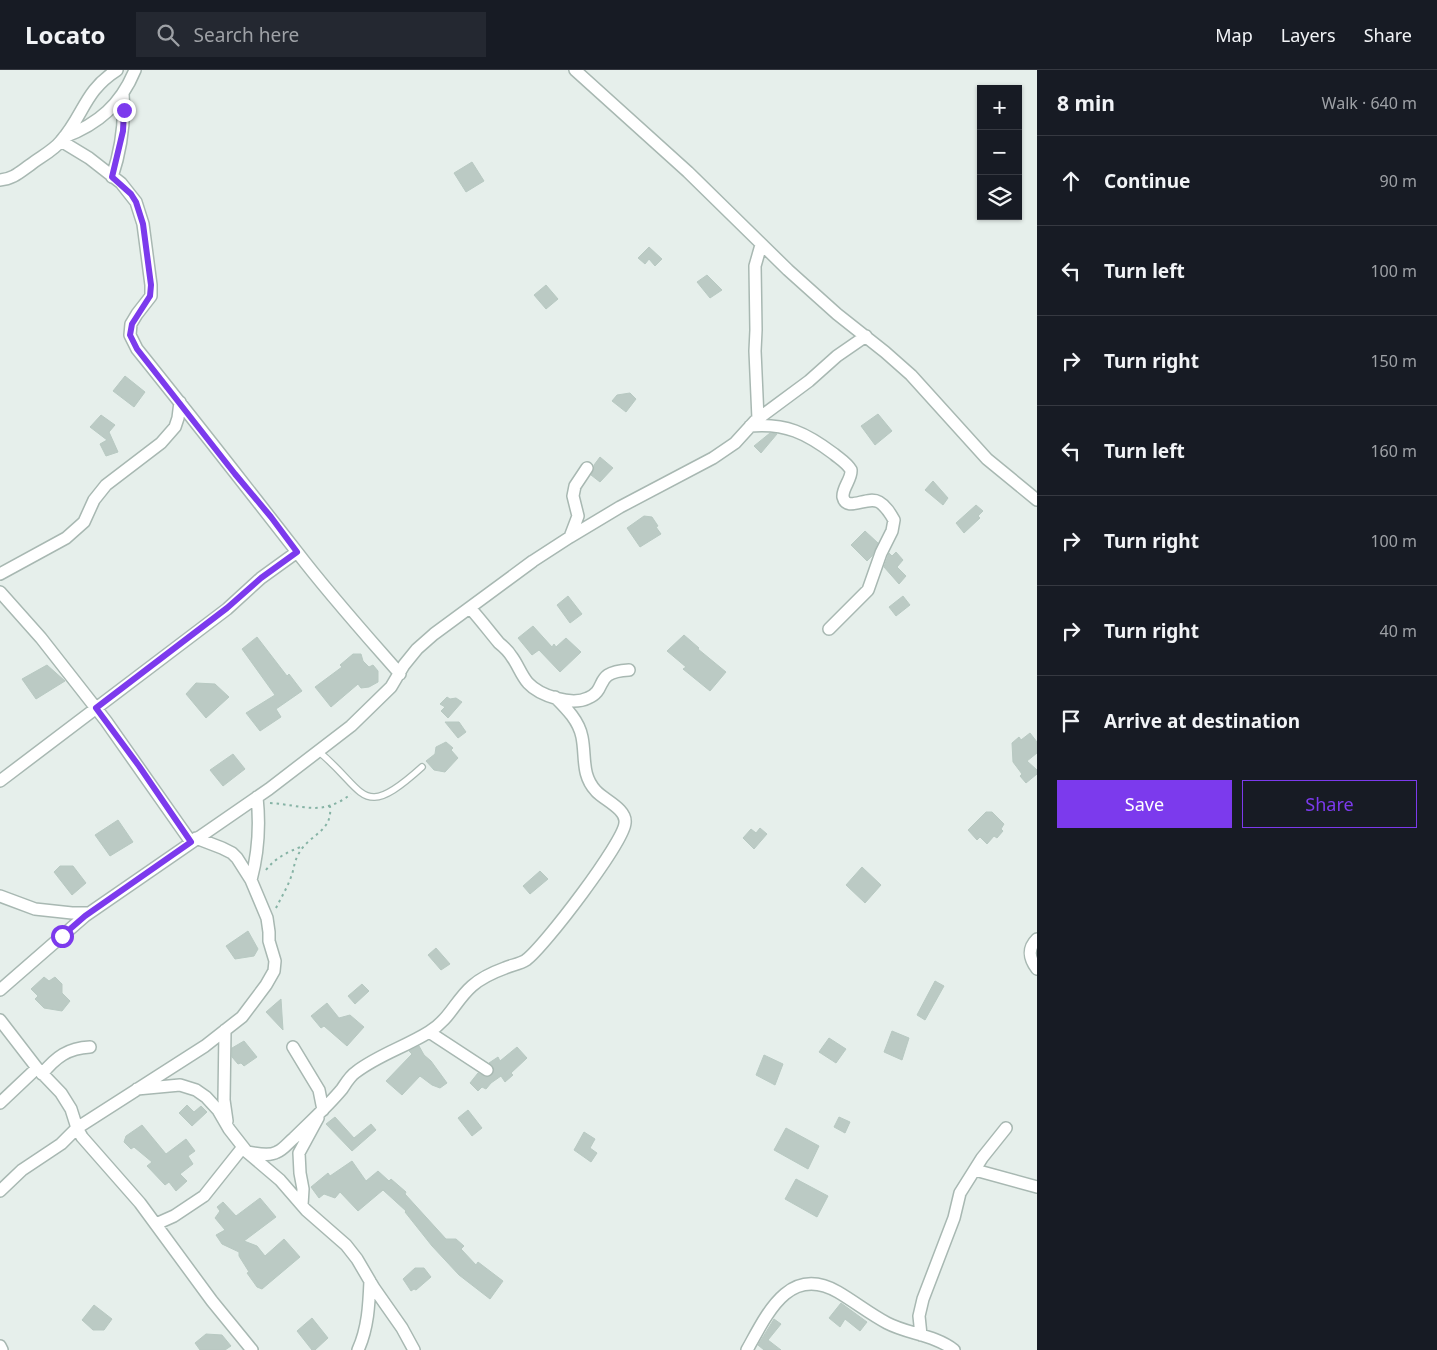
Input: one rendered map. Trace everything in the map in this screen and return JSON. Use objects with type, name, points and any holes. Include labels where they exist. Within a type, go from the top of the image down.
[{"type":"street","points":[[63,139],[93,90],[117,70]]},
{"type":"street","points":[[0,180],[15,176],[63,139],[83,130],[96,121],[122,94],[135,70]]},
{"type":"street","points":[[575,70],[688,172],[837,314],[911,375],[987,459],[1037,500]]},
{"type":"street","points":[[112,177],[123,131],[124,110],[122,94]]},
{"type":"street","points":[[63,139],[112,177],[131,194],[136,202],[143,224],[151,285],[150,296],[134,319],[130,335],[137,349],[297,552],[400,674]]},
{"type":"street","points":[[754,422],[755,266],[762,244]]},
{"type":"street","points":[[0,990],[89,913],[194,840],[257,800],[351,726],[391,687],[404,665],[417,649],[470,608],[533,561],[570,537],[620,507],[713,458],[735,443],[754,422],[809,382],[838,356],[866,336]]},
{"type":"street","points":[[0,574],[66,538],[84,522],[94,500],[106,485],[161,442],[174,427],[178,418],[180,402]]},
{"type":"street","points":[[754,422],[800,432],[820,444],[844,461],[851,470],[851,477],[843,496],[847,502],[856,504],[868,499],[878,501],[886,508],[894,520],[892,531],[881,553],[868,590],[829,629]]},
{"type":"street","points":[[570,537],[578,516],[573,496],[575,486],[587,468]]},
{"type":"street","points":[[0,781],[227,608],[261,578],[297,552]]},
{"type":"street","points":[[0,592],[41,638],[96,708],[194,840],[222,848],[238,858],[252,879],[267,918],[269,941],[275,961],[274,971],[266,985],[242,1017],[205,1046],[77,1128],[61,1144],[22,1170],[0,1191]]},
{"type":"street","points":[[470,608],[512,657],[523,676],[543,694],[565,700],[590,698],[607,674],[629,670]]},
{"type":"street","points":[[245,1149],[267,1155],[278,1152],[322,1111],[354,1073],[372,1060],[429,1032],[444,1021],[460,997],[474,984],[503,968],[523,962],[534,954],[560,923],[600,866],[625,826],[624,815],[595,790],[587,779],[584,767],[582,737],[578,725],[568,710],[555,698]]},
{"type":"street","points":[[252,879],[257,856],[257,800]]},
{"type":"street","points":[[0,896],[35,909],[89,913]]},
{"type":"street","points":[[1037,939],[1030,948],[1029,954],[1037,969]]},
{"type":"street","points":[[0,1020],[60,1093],[71,1109],[77,1128],[88,1145],[120,1179],[156,1224],[212,1301],[252,1350]]},
{"type":"street","points":[[226,1030],[224,1100],[227,1126]]},
{"type":"street","points":[[429,1032],[487,1070]]},
{"type":"street","points":[[0,1103],[60,1055],[71,1049],[90,1047]]},
{"type":"street","points":[[292,1047],[319,1090],[322,1111],[299,1153],[303,1189],[302,1205]]},
{"type":"street","points":[[138,1088],[154,1089],[180,1085],[196,1090],[206,1097],[218,1110],[227,1126],[245,1149],[280,1180],[302,1205],[346,1245],[402,1328],[414,1350]]},
{"type":"street","points":[[921,1336],[919,1316],[923,1299],[954,1218],[960,1194],[1006,1128]]},
{"type":"street","points":[[156,1224],[183,1211],[204,1196],[245,1149]]},
{"type":"street","points":[[975,1170],[1037,1187]]},
{"type":"street","points":[[358,1350],[365,1331],[369,1310],[370,1280]]},
{"type":"street","points":[[746,1350],[768,1313],[788,1291],[806,1284],[822,1285],[838,1292],[870,1314],[895,1327],[954,1350]]},
{"type":"street","points":[[0,1346],[2,1350]]},
{"type":"lane","points":[[318,751],[332,762],[366,797],[379,798],[390,792],[422,767]]},
{"type":"path","points":[[257,800],[311,809],[340,803],[357,789]]},
{"type":"path","points":[[268,927],[290,880],[298,854],[328,824],[331,813],[330,806]]},
{"type":"path","points":[[252,879],[261,876],[272,862],[282,855],[304,846]]},
{"type":"building","points":[[472,162],[484,181],[466,192],[454,173]]},
{"type":"building","points":[[649,247],[662,259],[655,266],[649,259],[645,264],[638,258]]},
{"type":"building","points":[[707,275],[722,290],[710,298],[697,282]]},
{"type":"building","points":[[546,285],[558,299],[546,309],[534,295]]},
{"type":"building","points":[[125,376],[145,392],[134,407],[113,391]]},
{"type":"building","points":[[630,393],[636,399],[626,412],[612,401],[617,395]]},
{"type":"building","points":[[878,414],[892,431],[875,445],[861,426]]},
{"type":"building","points":[[101,415],[115,425],[109,432],[118,452],[106,456],[100,444],[107,440],[90,427]]},
{"type":"building","points":[[770,433],[777,434],[761,453],[754,446]]},
{"type":"building","points":[[600,457],[613,468],[600,482],[591,475],[594,465]]},
{"type":"building","points":[[933,481],[948,498],[943,505],[925,490]]},
{"type":"building","points":[[976,505],[983,511],[978,516],[980,518],[964,533],[956,523]]},
{"type":"building","points":[[644,516],[652,517],[661,534],[640,547],[627,528]]},
{"type":"building","points":[[865,531],[878,543],[872,556],[867,561],[851,545]]},
{"type":"building","points":[[896,552],[903,560],[897,567],[906,576],[899,584],[884,567],[889,553],[892,556]]},
{"type":"building","points":[[568,596],[582,614],[570,623],[557,605]]},
{"type":"building","points":[[903,596],[910,605],[896,616],[889,607]]},
{"type":"building","points":[[533,626],[552,647],[554,644],[556,647],[566,638],[581,652],[560,672],[539,650],[532,655],[518,638]]},
{"type":"building","points":[[684,635],[726,672],[710,691],[683,669],[686,667],[667,651]]},
{"type":"building","points":[[257,637],[287,676],[289,674],[302,691],[276,709],[281,717],[260,731],[246,713],[275,695],[242,649]]},
{"type":"building","points":[[353,654],[361,654],[363,661],[369,667],[373,665],[378,671],[378,682],[369,687],[361,688],[358,684],[331,707],[315,687],[342,667],[340,665]]},
{"type":"building","points":[[47,665],[65,681],[36,699],[22,679]]},
{"type":"building","points":[[196,683],[215,684],[229,697],[206,718],[186,694]]},
{"type":"building","points":[[447,697],[450,699],[456,698],[462,702],[448,718],[441,711],[445,707],[440,704]]},
{"type":"building","points":[[445,722],[459,722],[466,732],[458,738]]},
{"type":"building","points":[[1030,733],[1037,742],[1037,753],[1027,761],[1037,770],[1037,774],[1026,783],[1013,762],[1012,743],[1019,737],[1021,740]]},
{"type":"building","points":[[446,742],[453,748],[451,750],[458,758],[445,772],[434,770],[426,761],[435,754],[436,747]]},
{"type":"building","points":[[233,754],[245,769],[223,786],[210,770]]},
{"type":"building","points":[[986,812],[992,812],[1004,824],[1001,829],[1003,831],[997,838],[994,836],[987,844],[980,837],[977,840],[968,830]]},
{"type":"building","points":[[118,820],[133,842],[110,856],[95,835]]},
{"type":"building","points":[[760,828],[767,834],[754,849],[743,838],[751,829],[756,833]]},
{"type":"building","points":[[60,866],[73,866],[86,883],[72,895],[54,872]]},
{"type":"building","points":[[862,867],[881,885],[865,903],[846,885]]},
{"type":"building","points":[[540,871],[548,879],[530,894],[523,886]]},
{"type":"building","points":[[248,931],[258,949],[254,956],[235,959],[226,946]]},
{"type":"building","points":[[436,948],[450,964],[441,970],[428,955]]},
{"type":"building","points":[[44,977],[49,981],[55,977],[62,984],[62,993],[70,1001],[62,1011],[44,1008],[35,999],[38,996],[31,989]]},
{"type":"building","points":[[935,981],[944,986],[925,1020],[917,1015]]},
{"type":"building","points":[[362,984],[369,991],[355,1004],[348,996]]},
{"type":"building","points":[[281,999],[283,1030],[266,1012]]},
{"type":"building","points":[[327,1003],[339,1018],[350,1015],[364,1027],[347,1046],[324,1026],[321,1028],[311,1016]]},
{"type":"building","points":[[892,1031],[909,1038],[902,1060],[884,1052]]},
{"type":"building","points":[[829,1038],[846,1049],[836,1063],[819,1052]]},
{"type":"building","points":[[244,1041],[257,1057],[244,1066],[241,1063],[238,1064],[232,1057],[232,1048]]},
{"type":"building","points":[[419,1046],[447,1083],[440,1088],[432,1085],[420,1076],[402,1095],[386,1081],[412,1054],[409,1051]]},
{"type":"building","points":[[517,1047],[527,1058],[511,1073],[513,1075],[505,1082],[501,1076],[486,1089],[482,1087],[478,1091],[470,1083],[478,1073],[486,1077],[491,1076],[494,1070],[493,1066],[489,1063],[498,1057],[500,1061]]},
{"type":"building","points":[[764,1055],[783,1064],[775,1085],[756,1075]]},
{"type":"building","points":[[187,1105],[194,1112],[201,1106],[207,1112],[192,1126],[179,1113]]},
{"type":"building","points":[[468,1110],[482,1128],[472,1136],[458,1118]]},
{"type":"building","points":[[335,1117],[354,1138],[371,1124],[376,1130],[352,1151],[326,1124]]},
{"type":"building","points":[[839,1117],[850,1122],[845,1133],[834,1127]]},
{"type":"building","points":[[142,1125],[166,1154],[186,1139],[195,1151],[188,1156],[193,1164],[180,1174],[187,1181],[176,1191],[169,1182],[165,1185],[147,1166],[152,1162],[134,1147],[131,1149],[124,1142],[126,1136]]},
{"type":"building","points":[[786,1128],[819,1146],[808,1169],[774,1150]]},
{"type":"building","points":[[584,1132],[595,1139],[590,1148],[597,1153],[591,1162],[574,1150]]},
{"type":"building","points":[[352,1161],[366,1181],[378,1171],[389,1181],[391,1179],[406,1192],[405,1194],[446,1239],[456,1239],[464,1246],[461,1249],[476,1265],[478,1262],[503,1281],[490,1299],[459,1275],[432,1246],[406,1211],[383,1190],[358,1211],[340,1192],[335,1198],[324,1194],[319,1198],[311,1187],[328,1173],[330,1176]]},
{"type":"building","points":[[796,1179],[828,1196],[817,1217],[785,1199]]},
{"type":"building","points":[[260,1198],[276,1217],[244,1241],[257,1246],[265,1256],[284,1239],[300,1257],[262,1289],[257,1287],[247,1273],[249,1272],[239,1256],[239,1252],[222,1244],[216,1235],[225,1230],[215,1218],[220,1211],[217,1207],[223,1202],[236,1216]]},
{"type":"building","points":[[415,1268],[424,1268],[431,1277],[416,1290],[411,1291],[403,1279]]},
{"type":"building","points":[[841,1303],[867,1322],[860,1331],[845,1319],[840,1327],[829,1318]]},
{"type":"building","points":[[94,1305],[112,1319],[104,1330],[93,1330],[82,1320]]},
{"type":"building","points":[[312,1318],[328,1338],[315,1350],[312,1350],[297,1331]]},
{"type":"building","points":[[774,1319],[781,1324],[768,1340],[781,1350],[764,1350],[758,1345]]},
{"type":"building","points":[[206,1334],[222,1335],[231,1346],[225,1350],[200,1350],[195,1343]]},
{"type":"route","points":[[62,936],[85,916],[191,842],[139,766],[96,708],[227,608],[261,578],[297,552],[137,349],[130,335],[132,324],[137,314],[150,296],[151,285],[143,224],[136,202],[121,183],[112,177],[123,131],[124,110]]}]
